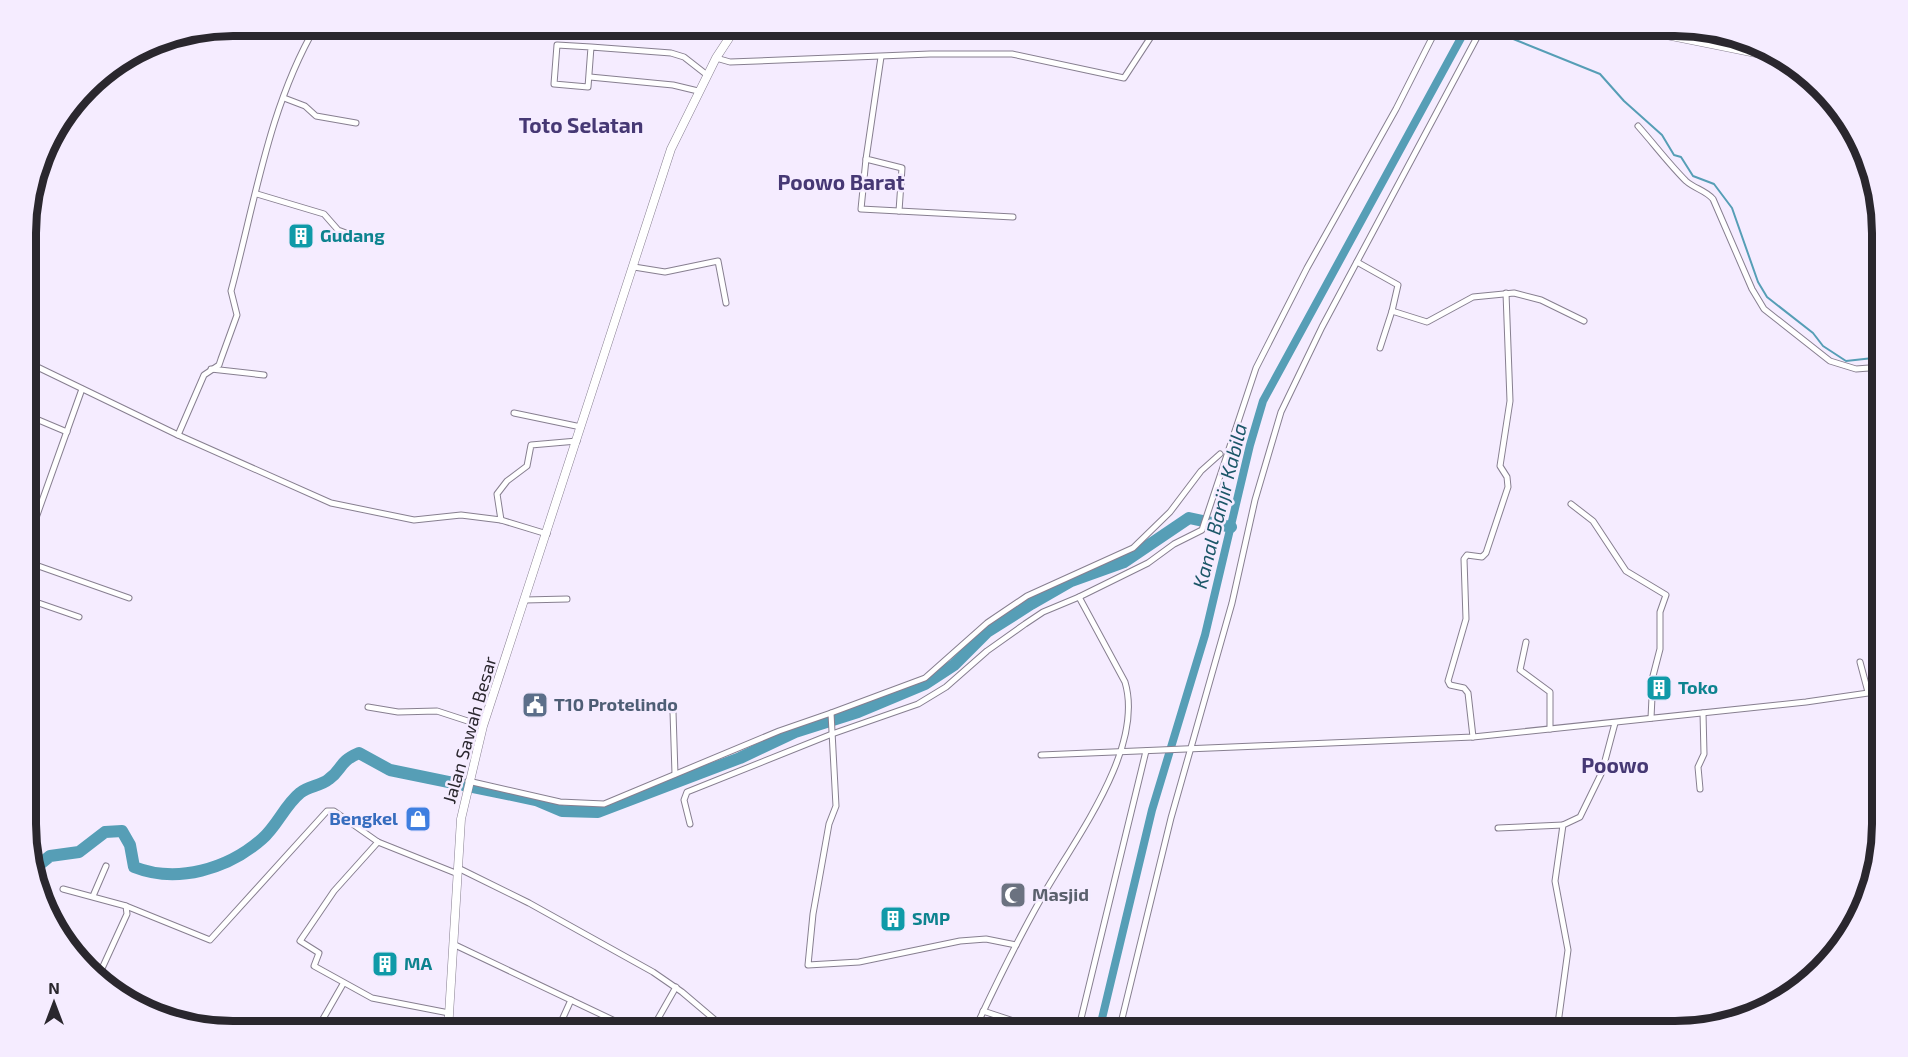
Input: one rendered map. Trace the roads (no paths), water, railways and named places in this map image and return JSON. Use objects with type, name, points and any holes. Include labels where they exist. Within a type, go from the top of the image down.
[{"type":"main road","name":"Jalan Sawah Besar","points":[[449,1021],[465,798],[483,726],[671,148],[698,91],[731,36]]},
{"type":"main road","points":[[1671,36],[1754,53]]},
{"type":"street","points":[[178,435],[201,380],[210,369],[219,364],[237,315],[231,291],[263,165],[298,58],[310,36]]},
{"type":"street","points":[[716,58],[730,62],[1012,54],[1124,78],[1151,36]]},
{"type":"street","points":[[690,824],[684,800],[687,792],[831,731],[902,711],[935,695],[987,651],[1043,612],[1148,563],[1174,544],[1202,530],[1256,368],[1307,268],[1396,110],[1433,36]]},
{"type":"street","points":[[1122,1021],[1171,818],[1232,603],[1256,500],[1278,420],[1357,262],[1478,36]]},
{"type":"street","points":[[591,47],[590,77],[586,87],[555,85],[553,82],[557,45],[591,47],[671,53],[684,57],[707,75]]},
{"type":"street","points":[[881,57],[861,209],[1013,217]]},
{"type":"street","points":[[590,77],[673,85],[698,91]]},
{"type":"street","points":[[284,98],[305,106],[316,116],[356,123]]},
{"type":"street","points":[[1638,126],[1683,178],[1693,187],[1706,191],[1713,199],[1752,289],[1764,309],[1830,361],[1856,369],[1872,368]]},
{"type":"street","points":[[866,159],[902,168],[899,212]]},
{"type":"street","points":[[257,194],[324,214],[338,230],[354,236]]},
{"type":"street","points":[[634,267],[665,272],[718,261],[726,303]]},
{"type":"street","points":[[1357,262],[1398,285],[1380,348]]},
{"type":"street","points":[[1392,311],[1427,322],[1467,299],[1506,293],[1541,300],[1584,321]]},
{"type":"street","points":[[1473,736],[1468,693],[1464,688],[1450,685],[1448,681],[1466,619],[1464,559],[1467,555],[1482,556],[1486,553],[1508,488],[1507,477],[1500,466],[1510,401],[1506,293]]},
{"type":"street","points":[[36,366],[178,435],[347,508],[414,520],[461,515],[501,520],[547,534]]},
{"type":"street","points":[[210,369],[264,375]]},
{"type":"street","points":[[36,518],[82,389]]},
{"type":"street","points":[[514,413],[581,427]]},
{"type":"street","points":[[36,419],[67,432]]},
{"type":"street","points":[[501,520],[497,494],[507,481],[527,466],[531,445],[576,441]]},
{"type":"street","points":[[468,782],[560,802],[593,806],[604,804],[675,774],[831,716],[924,678],[987,623],[1027,596],[1133,548],[1170,512],[1202,471],[1220,454]]},
{"type":"street","points":[[1571,504],[1593,521],[1626,571],[1666,595],[1660,612],[1659,649],[1653,676],[1651,718]]},
{"type":"street","points":[[36,565],[129,598]]},
{"type":"street","points":[[978,1021],[1016,945],[1111,778],[1121,751],[1129,708],[1129,694],[1125,682],[1079,597]]},
{"type":"street","points":[[525,600],[567,599]]},
{"type":"street","points":[[36,602],[79,617]]},
{"type":"street","points":[[1526,642],[1520,670],[1550,692],[1550,729]]},
{"type":"street","points":[[1860,662],[1868,692]]},
{"type":"street","points":[[1041,755],[1473,736],[1806,702],[1872,692]]},
{"type":"street","points":[[368,707],[398,712],[443,712],[483,726]]},
{"type":"street","points":[[673,712],[675,774]]},
{"type":"street","points":[[1700,789],[1698,766],[1704,754],[1703,713]]},
{"type":"street","points":[[831,716],[836,806],[829,824],[813,914],[808,965],[859,962],[960,941],[986,939],[1016,945]]},
{"type":"street","points":[[1498,828],[1563,825],[1580,817],[1602,772],[1615,723]]},
{"type":"street","points":[[1080,1021],[1148,751]]},
{"type":"street","points":[[63,890],[126,906],[208,941],[327,811],[334,811],[378,842],[458,871],[610,947],[676,987],[716,1021]]},
{"type":"street","points":[[1558,1021],[1568,950],[1555,881],[1563,825]]},
{"type":"street","points":[[378,842],[333,891],[300,939],[318,952],[314,966],[343,984],[372,998],[449,1016],[458,1021]]},
{"type":"street","points":[[93,897],[106,867]]},
{"type":"street","points":[[101,970],[127,914],[126,906]]},
{"type":"street","points":[[453,944],[615,1021]]},
{"type":"street","points":[[322,1021],[343,984]]},
{"type":"street","points":[[657,1021],[676,987]]},
{"type":"street","points":[[562,1021],[571,1000]]},
{"type":"street","points":[[983,1011],[1014,1021]]},
{"type":"waterway","name":"Kanal Banjir Kabila","points":[[1101,1021],[1152,810],[1205,635],[1250,445],[1263,401],[1462,36]]},
{"type":"waterway","points":[[1506,36],[1600,74],[1624,101],[1662,135],[1674,155],[1681,157],[1693,176],[1714,184],[1732,208],[1758,282],[1767,297],[1813,333],[1823,346],[1846,361],[1872,358]]},
{"type":"waterway","points":[[41,864],[50,856],[79,852],[105,832],[122,831],[130,845],[134,867],[150,872],[184,874],[218,866],[249,850],[272,828],[300,793],[326,781],[347,759],[359,753],[390,770],[536,800],[562,811],[598,812],[740,758],[795,732],[858,712],[925,684],[954,665],[987,632],[1031,604],[1071,581],[1124,562],[1189,518],[1231,527]]},
{"type":"place","name":"Gudang","points":[[301,236]]},
{"type":"place","name":"Toko","points":[[1659,688]]},
{"type":"place","name":"T10 Protelindo","points":[[535,705]]},
{"type":"place","name":"Bengkel","points":[[418,819]]},
{"type":"place","name":"Masjid","points":[[1013,895]]},
{"type":"place","name":"SMP","points":[[893,919]]},
{"type":"place","name":"MA","points":[[385,964]]},
{"type":"district","name":"Toto Selatan","points":[[581,126]]},
{"type":"district","name":"Poowo Barat","points":[[841,183]]},
{"type":"district","name":"Poowo","points":[[1615,766]]}]
